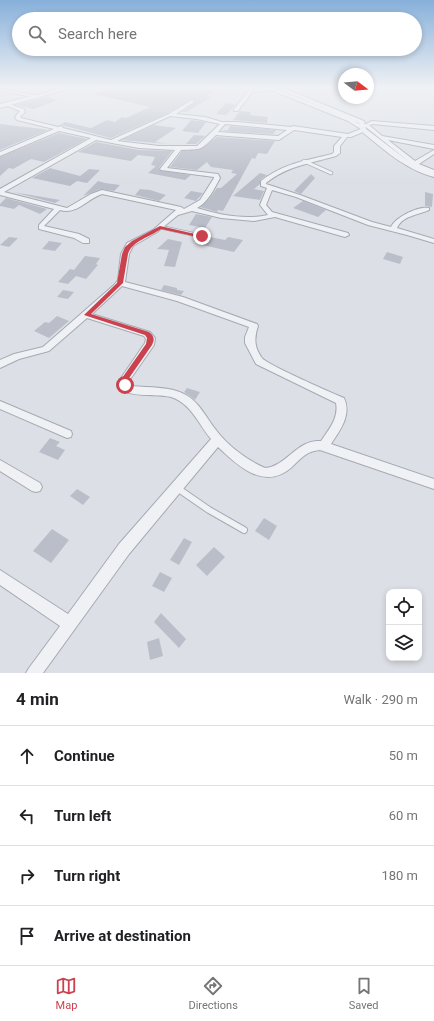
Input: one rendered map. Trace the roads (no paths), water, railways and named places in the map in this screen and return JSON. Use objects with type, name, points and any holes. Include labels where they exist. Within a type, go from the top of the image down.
[{"type":"street","points":[[18,118],[61,128],[95,138],[162,149],[201,147],[213,133],[222,126],[222,123]]},
{"type":"street","points":[[112,141],[162,118]]},
{"type":"street","points":[[196,118],[222,123],[237,123],[291,129],[300,128],[323,133],[346,135],[352,135],[369,122],[434,128]]},
{"type":"street","points":[[355,118],[364,124],[364,127],[409,165],[434,175]]},
{"type":"street","points":[[364,127],[380,137],[415,164],[434,172]]},
{"type":"street","points":[[0,154],[61,128]]},
{"type":"street","points":[[213,133],[279,138],[291,129]]},
{"type":"street","points":[[346,135],[338,146],[337,152],[334,155],[287,167],[271,175],[262,184],[334,209],[370,224],[434,241]]},
{"type":"street","points":[[380,137],[434,147]]},
{"type":"street","points":[[0,192],[95,138]]},
{"type":"street","points":[[177,213],[193,209],[198,206],[209,194],[217,178],[216,175],[163,169],[179,148]]},
{"type":"street","points":[[415,164],[434,152]]},
{"type":"street","points":[[193,209],[203,212],[247,218],[266,218],[272,216],[263,205],[270,188]]},
{"type":"street","points":[[0,192],[68,210],[73,209],[94,194],[102,192],[179,207],[180,210],[152,233],[134,242],[127,248],[120,283],[87,315],[46,349],[38,352],[14,356],[0,365]]},
{"type":"street","points":[[59,208],[41,226],[41,228],[76,236],[86,241]]},
{"type":"street","points":[[393,229],[396,223],[405,216],[427,209]]},
{"type":"street","points":[[269,213],[346,235]]},
{"type":"street","points":[[120,283],[180,299],[254,326],[250,337],[250,343],[259,362],[340,401],[343,408],[342,416],[324,446]]},
{"type":"street","points":[[87,315],[147,334],[150,337],[151,340],[149,345],[124,381],[129,390],[172,394],[181,397],[195,408],[200,418],[217,440],[256,470],[265,473],[275,472],[312,444],[324,446],[434,484]]},
{"type":"street","points":[[0,405],[67,434]]},
{"type":"street","points":[[34,673],[124,549],[217,440]]},
{"type":"street","points":[[0,465],[36,486]]},
{"type":"street","points":[[0,577],[70,624]]},
{"type":"lane","points":[[304,162],[331,173]]},
{"type":"lane","points":[[160,227],[202,236]]},
{"type":"lane","points":[[177,488],[224,520],[244,530]]},
{"type":"waterway","points":[[366,129],[399,154]]},
{"type":"waterway","points":[[397,153],[406,159]]}]
